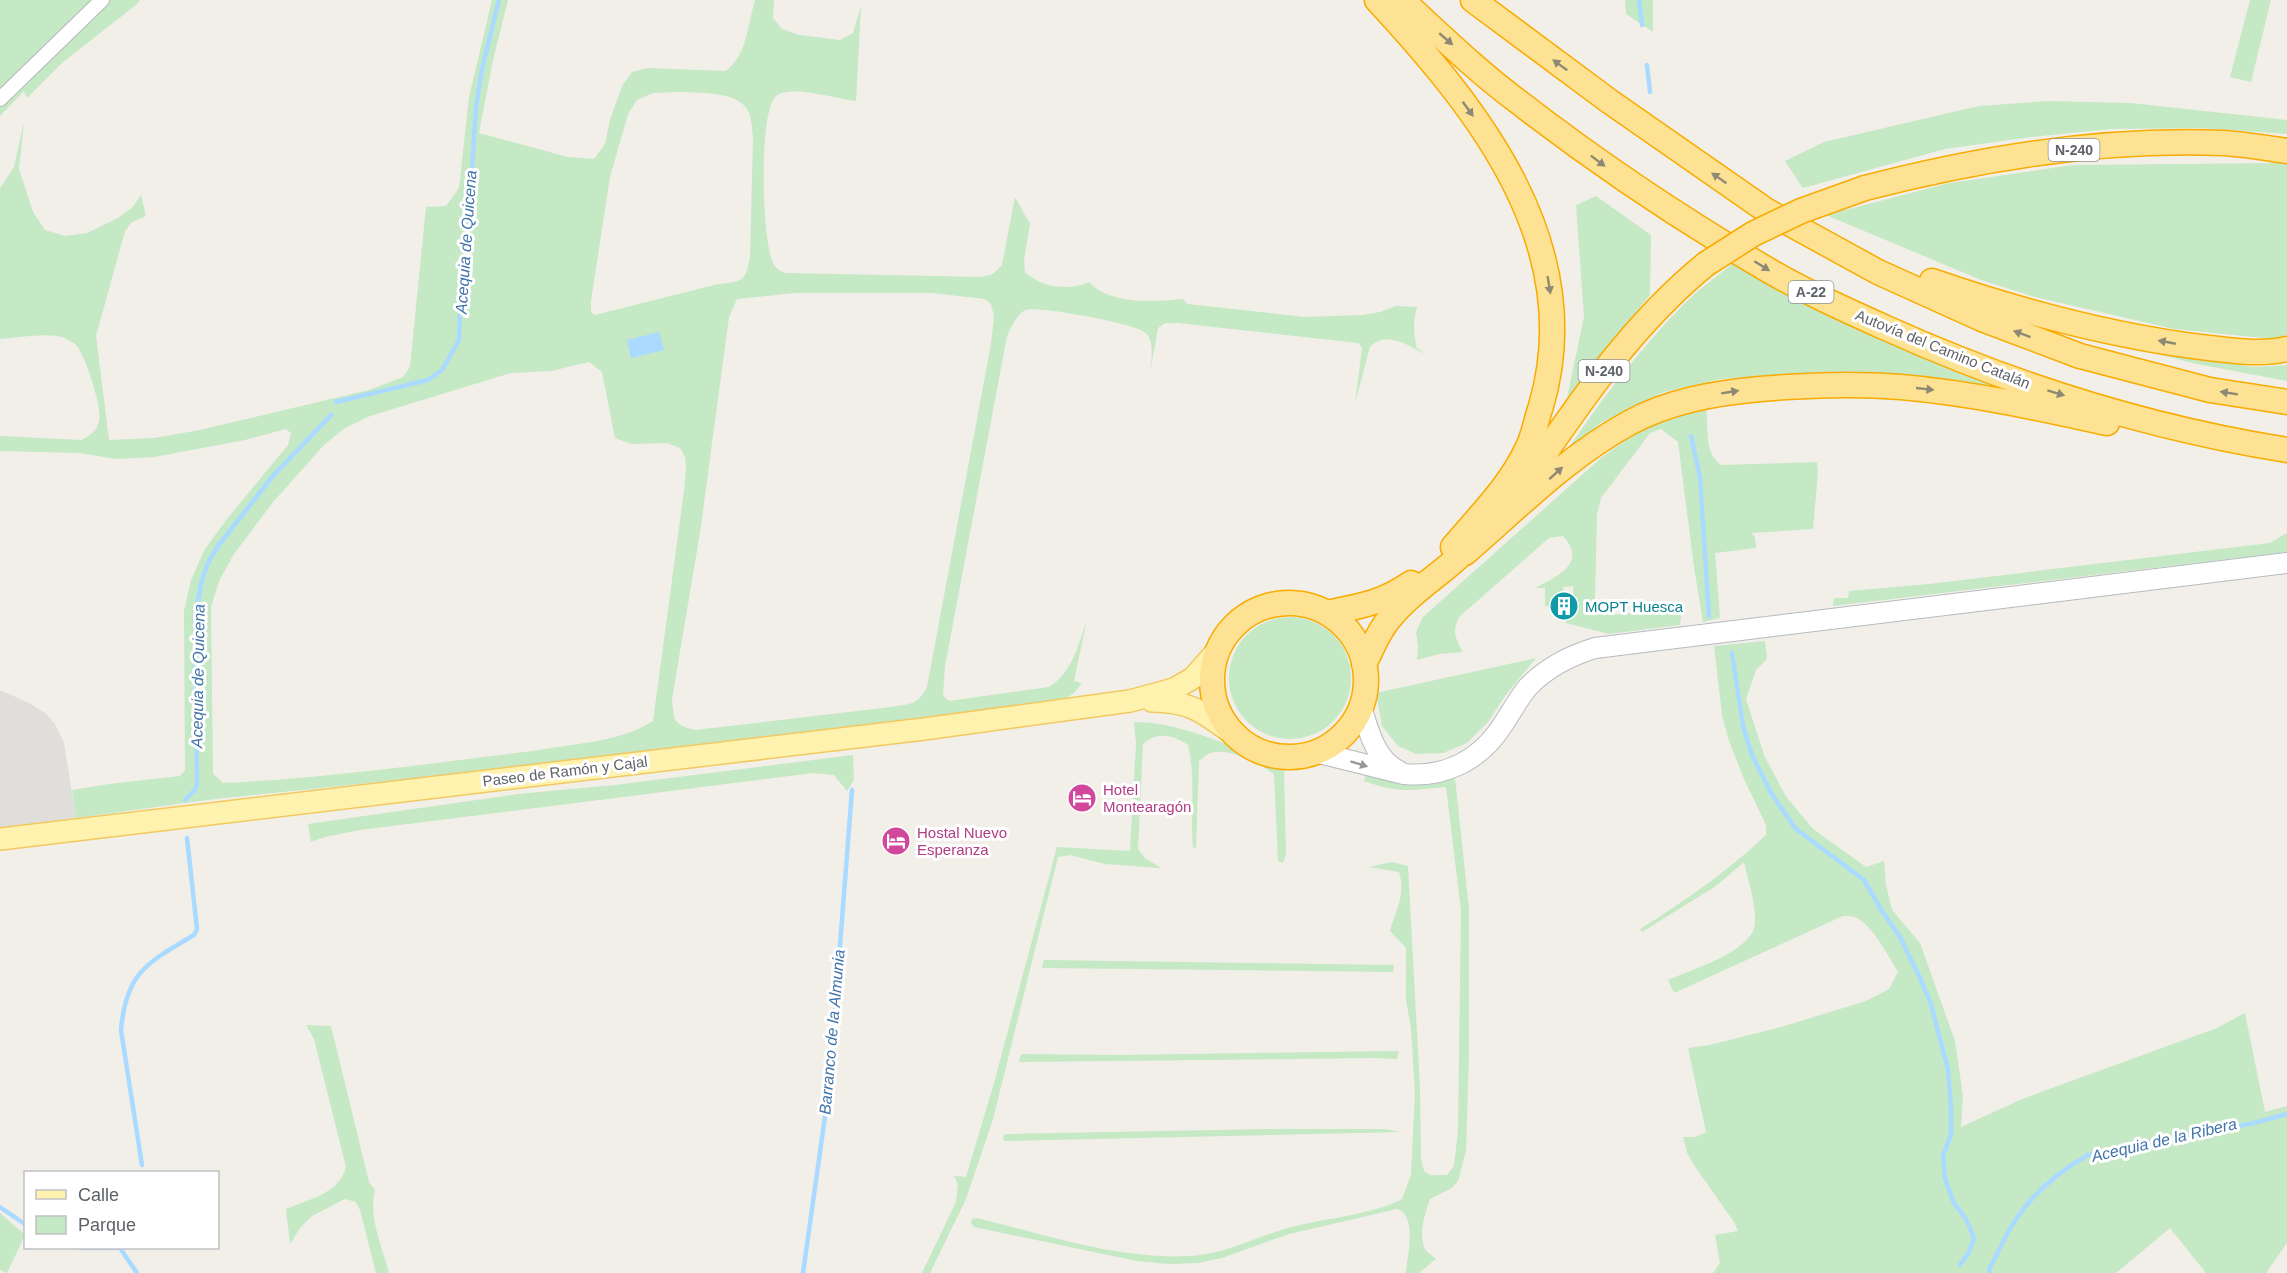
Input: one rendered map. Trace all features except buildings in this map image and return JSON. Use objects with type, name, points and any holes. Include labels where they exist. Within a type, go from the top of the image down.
[{"type":"highway","points":[[1377,0],[1418,44],[1491,140],[1512,177],[1545,261],[1552,302],[1548,379],[1528,448],[1509,481],[1459,550]]},
{"type":"highway","name":"Autovía del Camino Catalán","points":[[1402,0],[1514,99],[1614,172],[1769,270],[1921,344],[2035,386],[2189,431],[2287,451]]},
{"type":"highway","points":[[1473,0],[1610,101],[1767,211],[1878,272],[1982,319],[2080,357],[2210,390],[2287,402]]},
{"type":"highway","name":"N-240","points":[[1381,612],[1401,605],[1519,492],[1576,409],[1659,305],[1706,264],[1753,234],[1801,211],[1865,188],[1959,165],[2042,153],[2157,143],[2225,143],[2287,151]]},
{"type":"highway","points":[[1767,211],[1899,270],[2000,304],[2098,329],[2181,345],[2246,352],[2287,349]]},
{"type":"highway","points":[[1459,550],[1566,464],[1630,423],[1681,402],[1740,391],[1857,385],[1942,391],[2173,436],[2287,451]]},
{"type":"highway","points":[[1331,612],[1348,630],[1358,646],[1364,664],[1365,686],[1361,707],[1350,727],[1334,742],[1315,752],[1293,757],[1271,755],[1251,747],[1233,734],[1222,720],[1213,695],[1212,669],[1216,652],[1226,634],[1240,620],[1257,609],[1276,604],[1296,603],[1331,612],[1381,612],[1364,664]]},
{"type":"main road","points":[[1130,701],[1174,689],[1193,678],[1216,652]]},
{"type":"main road","points":[[1130,701],[1174,701],[1200,710],[1233,734]]},
{"type":"main road","name":"Paseo de Ramón y Cajal","points":[[0,839],[924,729],[1130,701]]},
{"type":"street","points":[[0,99],[102,0]]},
{"type":"street","points":[[1315,752],[1404,774],[1434,773],[1450,769],[1477,755],[1489,744],[1527,689],[1539,676],[1567,658],[1595,648],[2287,563]]},
{"type":"street","points":[[1361,707],[1370,736],[1378,752],[1392,768],[1404,774]]},
{"type":"shaded area","points":[[0,690],[45,713],[55,724],[64,743],[76,818],[0,828]]},
{"type":"green space","points":[[0,0],[140,0],[63,62],[27,98],[24,91],[0,116]]},
{"type":"green space","points":[[492,0],[508,0],[493,60],[479,133],[568,157],[594,159],[605,144],[610,120],[622,86],[632,72],[648,68],[726,71],[743,48],[755,0],[774,0],[773,18],[782,29],[799,35],[840,40],[853,33],[861,6],[856,101],[792,91],[776,96],[770,107],[764,150],[764,205],[769,250],[775,267],[780,271],[786,273],[982,277],[993,274],[1002,265],[1015,197],[1030,224],[1024,260],[1025,272],[1039,282],[1064,287],[1089,282],[1109,295],[1133,300],[1183,299],[1187,304],[1305,317],[1363,315],[1396,306],[1417,307],[1414,323],[1415,337],[1417,348],[1425,354],[1404,343],[1390,339],[1376,342],[1370,347],[1355,403],[1362,348],[1358,343],[1165,323],[1158,328],[1150,373],[1151,341],[1146,333],[1139,329],[1108,320],[1048,310],[1033,309],[1022,312],[1007,336],[945,666],[943,696],[949,701],[1049,687],[1064,674],[1069,666],[1078,648],[1087,619],[1074,681],[1082,683],[1073,694],[1062,700],[512,768],[207,800],[76,818],[72,790],[180,776],[185,770],[184,611],[191,580],[205,549],[288,445],[291,433],[286,429],[245,440],[154,457],[116,459],[80,453],[0,451],[0,436],[81,440],[95,430],[100,415],[89,371],[77,346],[65,338],[50,335],[0,339],[0,188],[14,167],[24,122],[19,169],[33,212],[45,230],[65,236],[87,233],[118,218],[133,207],[141,195],[146,216],[132,222],[125,231],[96,336],[109,440],[154,438],[200,430],[369,390],[403,377],[410,367],[426,207],[446,206],[459,188],[469,97]],"holes":[[[653,93],[703,93],[733,98],[749,112],[753,138],[750,256],[747,271],[738,281],[595,315],[591,312],[591,301],[610,177],[628,114],[637,100]],[[795,293],[932,293],[985,299],[991,304],[994,316],[991,344],[927,687],[913,703],[695,730],[682,726],[676,720],[672,699],[700,533],[729,317],[737,299]],[[589,362],[602,372],[615,438],[631,444],[667,443],[680,448],[685,457],[684,491],[653,721],[622,735],[504,755],[354,773],[223,783],[213,774],[211,607],[219,581],[234,554],[273,502],[324,445],[345,428],[370,416],[511,373],[551,371]]]},
{"type":"green space","points":[[1625,0],[1653,0],[1653,32],[1626,14]]},
{"type":"green space","points":[[2250,0],[2271,0],[2251,82],[2230,77]]},
{"type":"green space","points":[[2047,101],[2131,103],[2287,120],[2287,134],[2199,128],[2111,129],[2031,137],[1945,149],[1803,188],[1785,161],[1824,142],[1979,106]]},
{"type":"green space","points":[[2287,163],[2287,335],[2273,339],[2174,329],[2035,297],[1981,280],[1826,215],[1949,183],[2073,165]]},
{"type":"green space","points":[[1596,196],[1651,235],[1650,295],[1567,398],[1584,317],[1576,205]]},
{"type":"green space","points":[[1734,262],[2043,400],[1804,374],[1720,379],[1664,392],[1602,422],[1568,449],[1653,337],[1691,298]]},
{"type":"green space","points":[[2113,343],[2253,367],[2287,365],[2287,381],[2197,364]]},
{"type":"green space","points":[[1706,408],[1709,446],[1711,453],[1721,465],[1817,462],[1818,473],[1813,529],[1751,533],[1755,537],[1756,548],[1715,553],[1720,618],[1703,622],[1678,442],[1661,429],[1650,433],[1601,498],[1597,514],[1595,600],[1599,611],[1608,615],[1676,610],[1681,616],[1680,625],[1609,634],[1566,623],[1565,608],[1574,606],[1573,586],[1563,587],[1564,605],[1545,606],[1545,588],[1535,588],[1560,574],[1571,562],[1570,546],[1563,536],[1549,538],[1459,617],[1455,634],[1463,652],[1439,654],[1417,660],[1416,632],[1423,617],[1601,458],[1641,429],[1671,416]]},
{"type":"green space","points":[[2287,533],[2287,552],[1833,606],[1834,598],[1848,598],[1849,591],[1929,584],[2270,543]]},
{"type":"green space","points":[[1290,617],[1313,622],[1324,627],[1333,635],[1341,644],[1346,655],[1351,678],[1346,701],[1341,712],[1333,721],[1324,729],[1313,734],[1290,739],[1267,734],[1256,729],[1247,721],[1239,712],[1234,701],[1229,678],[1234,655],[1239,644],[1247,635],[1256,627],[1267,622]]},
{"type":"green space","points":[[1765,641],[1767,659],[1756,670],[1746,699],[1764,755],[1785,795],[1813,829],[1866,867],[1884,861],[1886,885],[1892,910],[1920,943],[1955,1041],[1963,1097],[1961,1127],[2022,1099],[2217,1028],[2245,1013],[2265,1112],[2287,1106],[2287,1243],[2266,1273],[2206,1273],[2170,1228],[2116,1273],[1713,1273],[1720,1263],[1715,1235],[1738,1231],[1687,1153],[1683,1137],[1696,1137],[1706,1132],[1688,1048],[1710,1045],[1781,1027],[1866,1001],[1889,989],[1898,972],[1869,928],[1857,918],[1843,916],[1674,993],[1668,980],[1733,951],[1752,933],[1755,923],[1754,908],[1744,862],[1716,886],[1642,932],[1640,929],[1706,885],[1766,835],[1766,825],[1729,741],[1722,715],[1714,646]]},
{"type":"green space","points":[[1536,658],[1505,696],[1488,722],[1467,743],[1443,753],[1416,754],[1398,746],[1382,726],[1376,693]]},
{"type":"green space","points":[[1134,722],[1175,727],[1253,753],[1293,763],[1284,772],[1286,855],[1283,863],[1278,861],[1274,774],[1252,761],[1226,752],[1206,755],[1199,761],[1196,848],[1193,847],[1192,769],[1188,745],[1166,736],[1154,737],[1143,744],[1138,849],[1145,858],[1161,868],[1105,864],[1070,855],[1058,857],[993,1119],[966,1199],[930,1273],[922,1273],[956,1202],[958,1184],[954,1176],[966,1177],[994,1083],[1057,847],[1130,851],[1136,744]]},
{"type":"green space","points":[[853,755],[854,780],[847,791],[834,775],[813,773],[360,830],[311,842],[308,824],[518,794],[615,785]]},
{"type":"green space","points":[[1366,774],[1423,784],[1455,778],[1469,909],[1466,1151],[1458,1181],[1452,1188],[1430,1199],[1426,1211],[1422,1231],[1423,1243],[1426,1250],[1436,1259],[1419,1273],[1406,1273],[1409,1228],[1403,1213],[1397,1209],[1289,1234],[1222,1258],[1198,1263],[1169,1264],[1137,1261],[974,1227],[971,1223],[972,1219],[977,1218],[1116,1251],[1145,1255],[1200,1255],[1224,1250],[1284,1229],[1378,1208],[1402,1199],[1411,1175],[1415,1093],[1411,1028],[1406,1000],[1406,948],[1390,931],[1399,902],[1401,880],[1399,872],[1369,867],[1392,862],[1408,866],[1420,1089],[1421,1158],[1424,1171],[1430,1175],[1447,1175],[1454,1166],[1458,1131],[1461,910],[1446,787],[1414,790],[1387,788],[1364,781]]},
{"type":"green space","points":[[1044,960],[1394,965],[1393,972],[1042,968]]},
{"type":"green space","points":[[306,1025],[331,1026],[369,1182],[375,1190],[373,1210],[389,1273],[376,1273],[356,1202],[345,1199],[312,1216],[300,1228],[290,1244],[286,1209],[330,1190],[337,1184],[346,1167],[314,1039]]},
{"type":"green space","points":[[1399,1051],[1397,1059],[1019,1062],[1021,1054]]},
{"type":"green space","points":[[1385,1129],[1400,1132],[1004,1141],[1003,1138],[1005,1134]]},
{"type":"green space","points":[[0,1213],[24,1234],[24,1237],[7,1273],[0,1270]]},
{"type":"water","points":[[659,332],[664,350],[631,358],[627,340]]},
{"type":"waterway","name":"Acequia de Quicena","points":[[336,402],[428,380],[442,370],[459,340],[476,107],[482,69],[499,0]]},
{"type":"waterway","points":[[1639,0],[1642,25]]},
{"type":"waterway","points":[[1647,65],[1650,92]]},
{"type":"waterway","name":"Acequia de Quicena","points":[[185,800],[197,785],[195,615],[208,563],[218,546],[272,477],[331,415]]},
{"type":"waterway","points":[[1691,436],[1700,477],[1709,616]]},
{"type":"waterway","points":[[1732,653],[1743,726],[1752,755],[1771,793],[1796,829],[1864,880],[1900,937],[1931,1004],[1948,1070],[1951,1107],[1951,1135],[1943,1155],[1945,1179],[1954,1203],[1966,1219],[1974,1238],[1969,1252],[1960,1265]]},
{"type":"waterway","name":"Barranco de la Almunia","points":[[803,1273],[829,1088],[852,790]]},
{"type":"waterway","name":"Acequia de Quicena","points":[[142,1165],[121,1030],[128,995],[142,971],[163,954],[194,935],[197,929],[187,838]]},
{"type":"waterway","name":"Acequia de la Ribera","points":[[1990,1273],[1989,1269],[2006,1236],[2031,1200],[2052,1179],[2088,1155],[2254,1123],[2287,1114]]},
{"type":"waterway","points":[[0,1207],[24,1224]]},
{"type":"waterway","points":[[121,1249],[137,1273]]},
{"type":"place","name":"MOPT Huesca","points":[[1564,606]]},
{"type":"place","name":"Hotel Montearagón","points":[[1082,798]]},
{"type":"place","name":"Hostal Nuevo Esperanza","points":[[896,841]]}]
